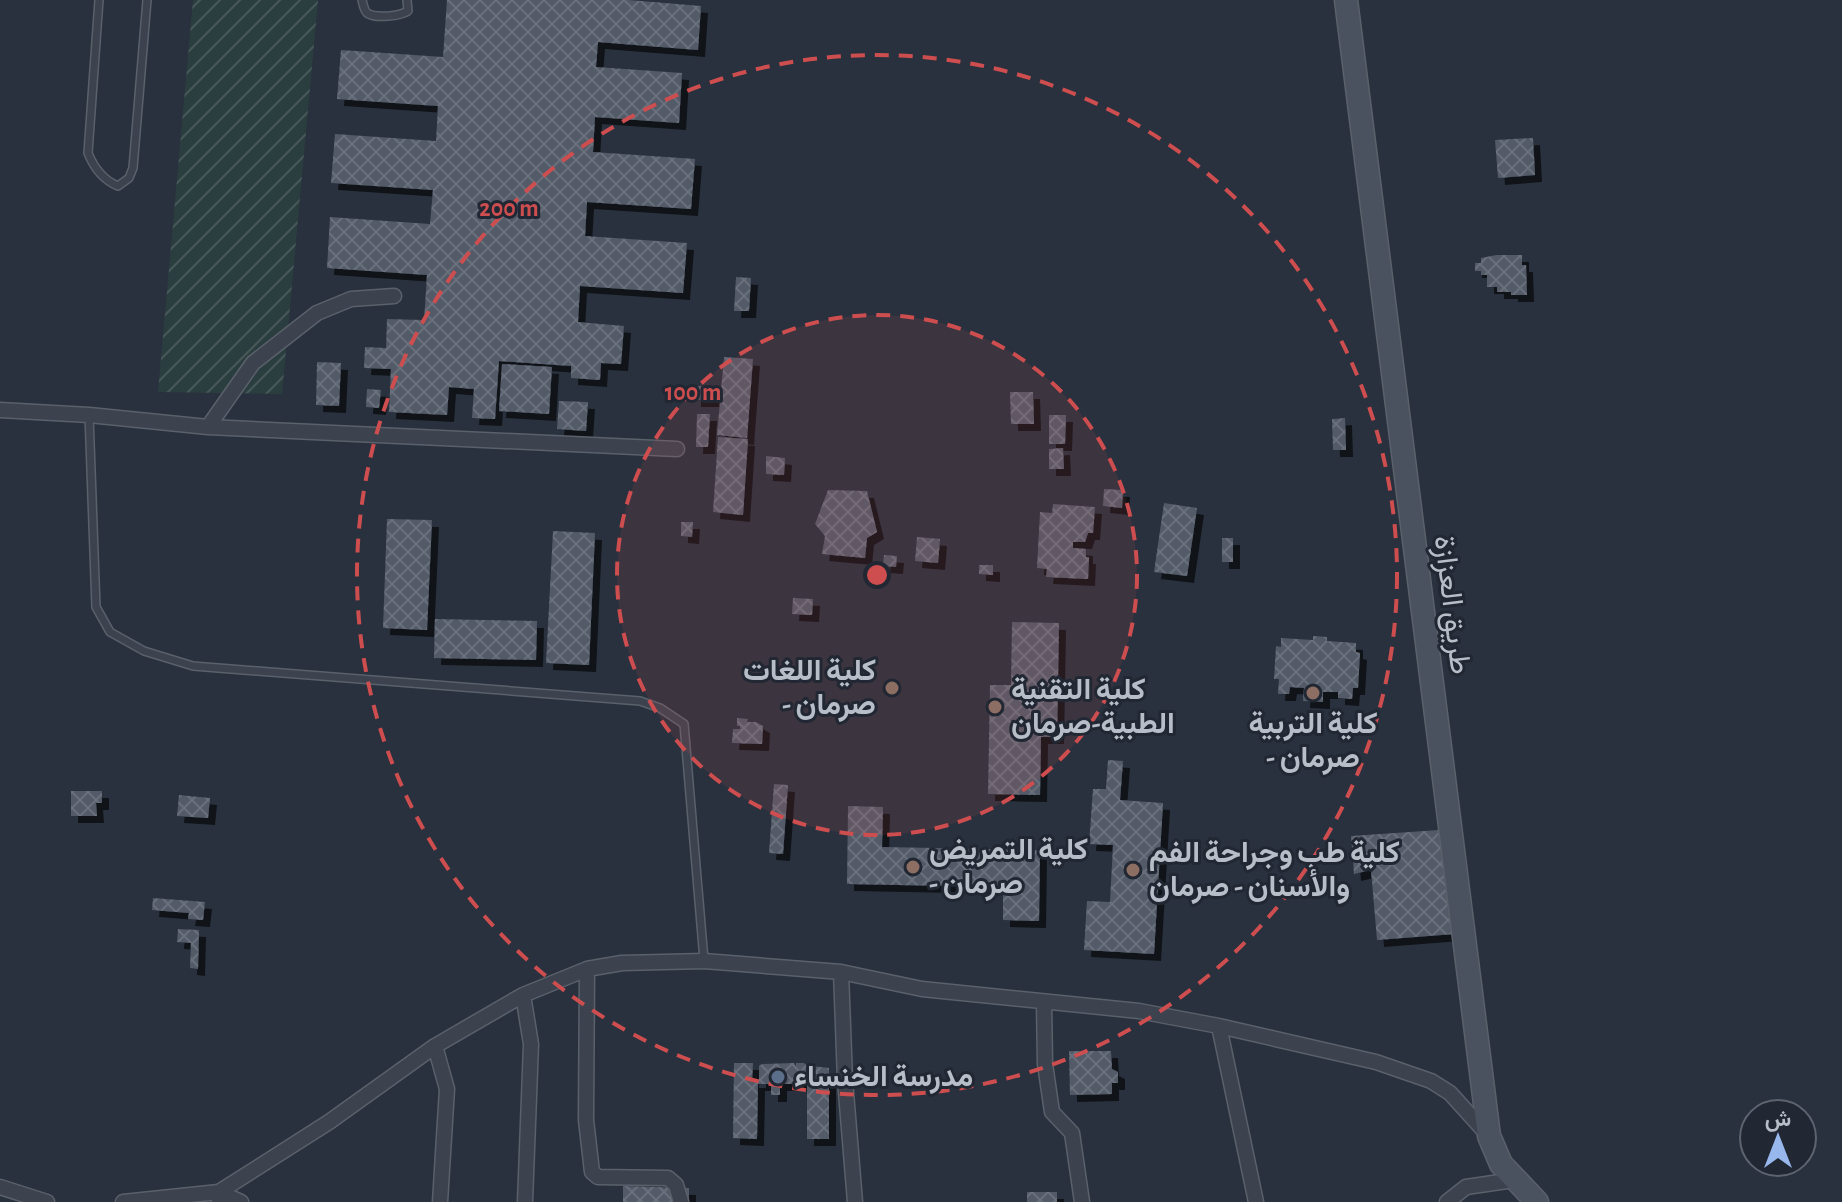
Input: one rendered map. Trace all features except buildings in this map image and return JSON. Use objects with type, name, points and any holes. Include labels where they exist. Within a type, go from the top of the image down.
[{"type":"street","name":"طريق العزازة","points":[[1346,0],[1489,1136],[1501,1164],[1537,1202]]},
{"type":"street","points":[[208,427],[253,363],[317,313],[351,299],[394,296]]},
{"type":"street","points":[[0,410],[208,427],[677,449]]},
{"type":"street","points":[[219,1197],[435,1046],[523,995],[587,969],[622,963],[704,961],[841,972],[922,989],[1139,1011],[1219,1026],[1376,1062],[1431,1081],[1450,1093],[1489,1136]]},
{"type":"street","points":[[587,969],[586,1120],[592,1172],[598,1177],[668,1178],[676,1185],[681,1202]]},
{"type":"street","points":[[841,972],[845,1080],[855,1202]]},
{"type":"street","points":[[523,995],[531,1044],[525,1202]]},
{"type":"street","points":[[1044,1002],[1045,1064],[1052,1112],[1072,1133],[1082,1202]]},
{"type":"street","points":[[1219,1026],[1256,1202]]},
{"type":"street","points":[[435,1046],[447,1089],[440,1202]]},
{"type":"street","points":[[1447,1202],[1466,1187],[1514,1180]]},
{"type":"street","points":[[0,1187],[47,1202]]},
{"type":"street","points":[[123,1202],[219,1197],[241,1202]]},
{"type":"lane","points":[[99,0],[88,153],[95,168],[110,183],[118,186],[129,178],[133,168],[147,0]]},
{"type":"lane","points":[[362,0],[365,10],[371,15],[401,16],[408,11],[407,0]]},
{"type":"lane","points":[[89,415],[96,607],[110,632],[144,651],[193,666],[640,701],[660,708],[684,724],[704,961]]},
{"type":"shaded area","points":[[193,0],[318,0],[282,394],[158,392]]},
{"type":"place","name":"كلية اللغات - صرمان","points":[[892,688]]},
{"type":"place","name":"كلية التربية - صرمان","points":[[1313,693]]},
{"type":"place","name":"كلية التقنية الطبية-صرمان","points":[[995,707]]},
{"type":"place","name":"كلية التمريض - صرمان","points":[[913,867]]},
{"type":"place","name":"كلية طب وجراحة الفم والأسنان - صرمان","points":[[1133,870]]},
{"type":"place","name":"مدرسة الخنساء","points":[[778,1077]]}]
